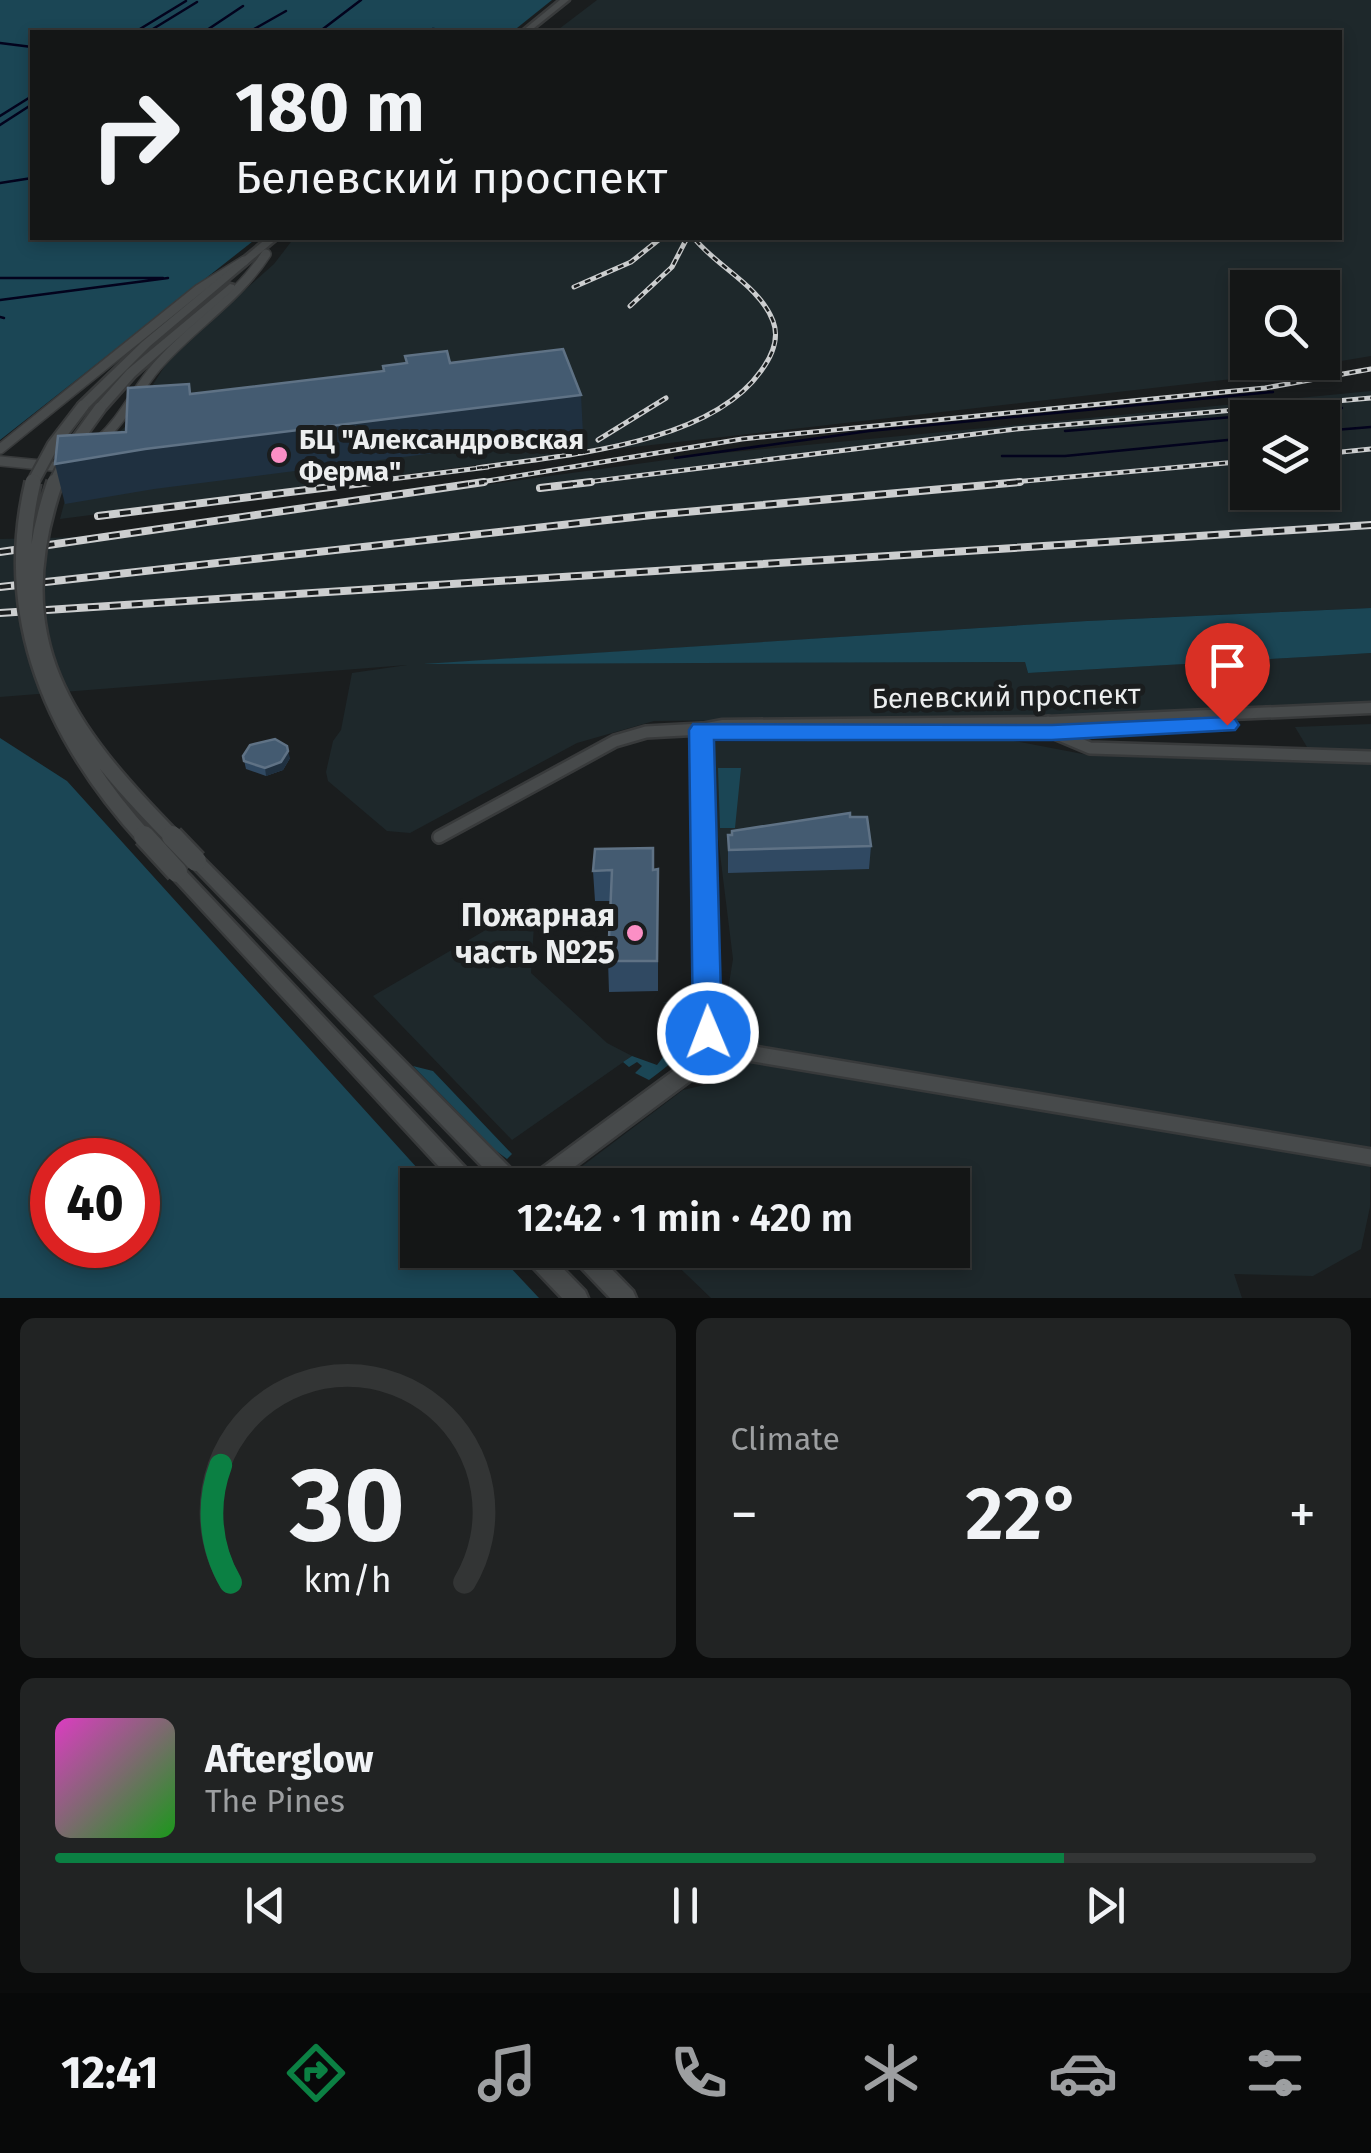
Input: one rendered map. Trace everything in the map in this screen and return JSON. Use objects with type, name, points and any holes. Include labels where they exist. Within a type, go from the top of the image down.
[{"type":"main road","points":[[528,30],[565,0]]},
{"type":"main road","points":[[536,30],[573,0]]},
{"type":"main road","points":[[272,240],[119,368],[40,469],[17,522],[12,561],[16,632],[33,688],[98,786],[453,1168]]},
{"type":"main road","points":[[283,240],[91,407],[42,506],[32,564],[36,629],[52,680],[74,722],[131,795],[497,1168]]},
{"type":"main road","name":"Белевский проспект","points":[[1050,727],[1371,708]]},
{"type":"main road","name":"Белевский проспект","points":[[702,730],[722,733],[1371,718]]},
{"type":"main road","points":[[557,1168],[691,1069],[706,1046],[702,730]]},
{"type":"main road","points":[[548,1268],[577,1298]]},
{"type":"main road","points":[[596,1268],[625,1298]]},
{"type":"street","points":[[95,444],[121,421],[153,371],[240,288],[266,254]]},
{"type":"street","points":[[81,454],[62,467],[6,461],[4,445],[200,288],[248,259]]},
{"type":"street","points":[[1050,727],[1069,743],[1090,748],[1371,756]]},
{"type":"street","name":"Белевский проспект","points":[[439,837],[615,741],[646,732],[702,730]]},
{"type":"street","points":[[706,1046],[1371,1157]]},
{"type":"shaded area","points":[[0,0],[552,0],[514,30],[30,30],[30,240],[254,240],[0,440]]},
{"type":"shaded area","points":[[597,0],[1371,0],[1371,356],[1340,361],[1340,270],[1230,270],[1230,379],[493,463],[60,519],[71,477],[128,424],[171,356],[274,264],[292,240],[1342,240],[1342,30],[558,30]]},
{"type":"shaded area","points":[[1371,391],[1371,608],[1087,621],[446,663],[1025,662],[1028,673],[1371,653],[1371,703],[1108,717],[654,721],[577,743],[410,833],[387,831],[328,781],[326,772],[333,741],[341,730],[352,673],[407,665],[0,697],[0,539],[86,537],[702,455],[1230,404],[1230,510],[1340,510],[1340,400],[1277,400]]},
{"type":"shaded area","points":[[1371,608],[1371,653],[1323,656],[1028,673],[1025,662],[423,664],[1087,621]]},
{"type":"shaded area","points":[[1371,724],[1371,753],[1310,752],[1295,727]]},
{"type":"shaded area","points":[[0,738],[67,781],[417,1168],[400,1168],[400,1268],[511,1268],[539,1298],[0,1298]]},
{"type":"shaded area","points":[[1004,739],[1088,755],[1371,763],[1370,1207],[1361,1249],[1313,1276],[1234,1274],[1242,1298],[711,1298],[680,1268],[970,1268],[970,1168],[580,1168],[683,1090],[713,1083],[733,959],[710,773],[712,742]]},
{"type":"shaded area","points":[[718,768],[741,768],[735,828],[720,828]]},
{"type":"shaded area","points":[[523,908],[535,909],[531,973],[607,1043],[632,1056],[512,1140],[373,996]]},
{"type":"shaded area","points":[[662,1002],[689,1004],[688,1031],[678,1056],[649,1080],[635,1073],[642,1066],[637,1062],[629,1067],[623,1062],[632,1056],[657,1065],[680,1035],[684,1004]]},
{"type":"shaded area","points":[[413,1066],[433,1071],[512,1154],[507,1159],[495,1150]]},
{"type":"building","points":[[563,349],[581,395],[145,449],[55,464],[58,436],[126,432],[128,388],[189,384],[190,394],[384,371],[383,366],[407,363],[405,356],[447,351],[450,363]]},
{"type":"building","points":[[275,739],[287,746],[281,762],[265,768],[244,761],[250,745]]},
{"type":"building","points":[[850,813],[850,817],[867,817],[871,846],[729,850],[728,835],[732,831]]},
{"type":"building","name":"Пожарная часть №25","points":[[653,848],[653,870],[658,869],[657,961],[608,961],[612,870],[593,871],[595,849]]},
{"type":"waterway","points":[[322,30],[361,0]]},
{"type":"waterway","points":[[138,30],[186,1]]},
{"type":"waterway","points":[[151,30],[197,2]]},
{"type":"waterway","points":[[207,30],[243,6]]},
{"type":"waterway","points":[[253,30],[286,11]]},
{"type":"waterway","points":[[430,30],[442,30]]},
{"type":"waterway","points":[[0,43],[30,47]]},
{"type":"waterway","points":[[0,116],[30,97]]},
{"type":"waterway","points":[[0,125],[30,106]]},
{"type":"waterway","points":[[0,183],[30,178]]},
{"type":"waterway","points":[[0,278],[163,278]]},
{"type":"waterway","points":[[0,300],[168,278]]},
{"type":"waterway","points":[[0,317],[4,318]]},
{"type":"waterway","points":[[675,458],[869,431],[1273,392]]},
{"type":"waterway","points":[[1065,431],[1342,408]]},
{"type":"waterway","points":[[1340,430],[1371,427]]},
{"type":"waterway","points":[[1002,456],[1065,456],[1230,440]]},
{"type":"railway","points":[[574,287],[631,262],[658,240]]},
{"type":"railway","points":[[630,306],[672,267],[686,240]]},
{"type":"railway","points":[[477,468],[590,451],[670,431],[706,416],[737,396],[761,371],[774,347],[776,334],[767,308],[696,240]]},
{"type":"railway","points":[[469,484],[742,439],[1265,388],[1371,369]]},
{"type":"railway","points":[[598,440],[666,398]]},
{"type":"railway","points":[[571,484],[1016,429],[1371,398]]},
{"type":"railway","points":[[1340,452],[1371,449]]},
{"type":"railway","points":[[992,484],[1230,463]]},
{"type":"railway","points":[[351,484],[488,467]]},
{"type":"railway","points":[[98,516],[371,482]]},
{"type":"railway","points":[[0,552],[484,482]]},
{"type":"railway","points":[[540,488],[591,482]]},
{"type":"railway","points":[[0,587],[652,515],[1020,482]]},
{"type":"railway","points":[[0,613],[1371,525]]},
{"type":"place","name":"БЦ \"Александровская Ферма\"","points":[[279,455]]},
{"type":"place","name":"Пожарная часть №25","points":[[635,933]]},
{"type":"route","points":[[708,1033],[702,730],[1052,732],[1227,725]]}]
